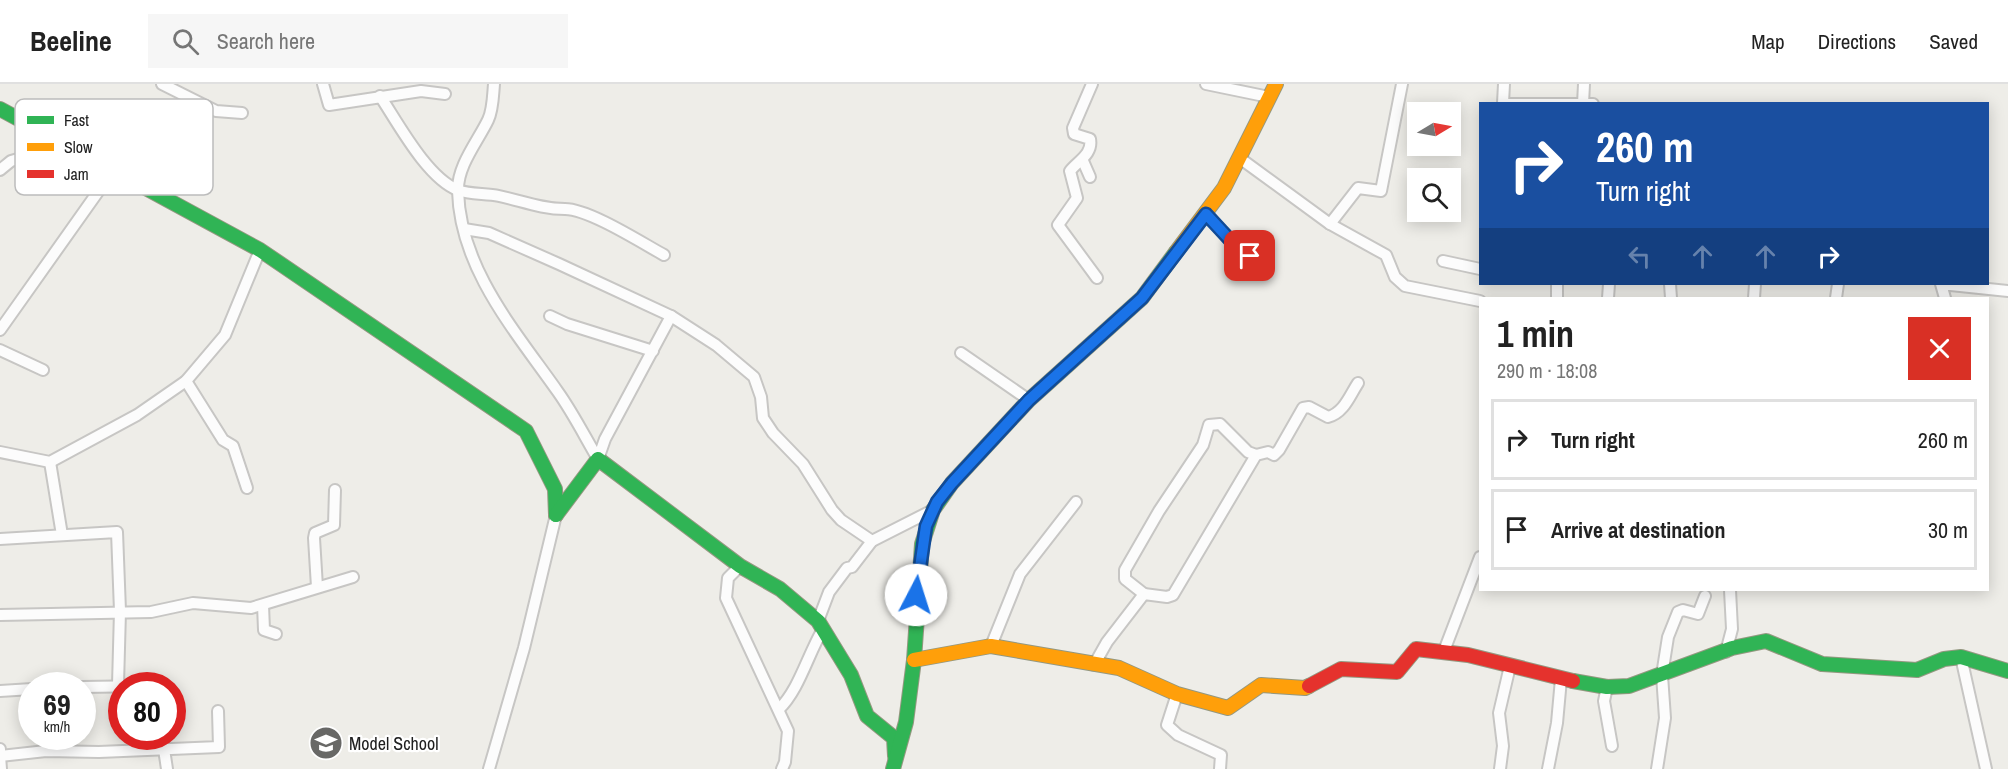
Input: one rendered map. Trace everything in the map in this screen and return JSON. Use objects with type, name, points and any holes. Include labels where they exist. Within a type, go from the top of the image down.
[{"type":"main road","points":[[896,768],[906,722],[914,660],[918,569],[926,526],[933,510],[952,483],[1029,400],[1142,298],[1206,214],[1241,159],[1276,84]]},
{"type":"main road","points":[[0,109],[15,118]]},
{"type":"main road","points":[[156,195],[260,250],[526,431],[555,489],[556,515]]},
{"type":"main road","points":[[556,515],[598,459],[740,566],[780,589],[821,625],[851,675],[867,716],[894,738],[896,768]]},
{"type":"main road","points":[[914,660],[991,646],[1119,668],[1177,694],[1228,708],[1262,685],[1305,688],[1341,669],[1397,672],[1416,649],[1444,651],[1561,679],[1607,687],[1629,686],[1732,648],[1766,641],[1822,664],[1917,670],[1944,659],[1961,657],[2008,671]]},
{"type":"street","points":[[162,84],[192,99]]},
{"type":"street","points":[[323,84],[329,105],[421,91],[445,94]]},
{"type":"street","points":[[494,84],[489,117],[460,177],[458,190],[464,229],[474,260],[495,301],[560,394],[598,459]]},
{"type":"street","points":[[1092,84],[1073,128],[1074,134],[1090,139],[1091,142],[1083,161],[1070,171],[1077,198],[1059,225],[1097,278]]},
{"type":"street","points":[[1206,84],[1269,97]]},
{"type":"street","points":[[1330,224],[1358,188],[1382,191],[1402,84]]},
{"type":"street","points":[[1503,102],[1504,84]]},
{"type":"street","points":[[1583,102],[1584,84]]},
{"type":"street","points":[[380,96],[410,142],[437,174],[458,190],[499,196],[529,206],[580,213],[664,255]]},
{"type":"street","points":[[213,110],[242,113]]},
{"type":"street","points":[[1241,159],[1330,224],[1386,255],[1395,277],[1406,286],[1479,301]]},
{"type":"street","points":[[0,170],[15,160]]},
{"type":"street","points":[[1083,161],[1089,177]]},
{"type":"street","points":[[0,330],[96,195]]},
{"type":"street","points":[[1206,214],[1231,241],[1250,256]]},
{"type":"street","points":[[464,229],[489,233],[671,316],[716,345],[754,377],[762,397],[763,418],[773,433],[803,464],[841,519],[872,541]]},
{"type":"street","points":[[0,452],[51,462],[137,415],[186,381],[225,335],[260,250]]},
{"type":"street","points":[[1443,261],[1479,269]]},
{"type":"street","points":[[1951,285],[2008,291]]},
{"type":"street","points":[[550,316],[567,324],[653,351]]},
{"type":"street","points":[[598,459],[604,439],[671,316]]},
{"type":"street","points":[[0,350],[43,370]]},
{"type":"street","points":[[961,352],[1029,400]]},
{"type":"street","points":[[186,381],[223,440],[233,446],[247,488]]},
{"type":"street","points":[[1256,455],[1173,595],[1144,594],[1125,579],[1125,570],[1159,510],[1203,445],[1209,425],[1220,424],[1248,452],[1256,455],[1268,452],[1274,454],[1279,450],[1303,408],[1309,407],[1328,417],[1334,416],[1341,411],[1358,383]]},
{"type":"street","points":[[51,462],[62,535]]},
{"type":"street","points":[[317,587],[314,538],[315,533],[334,525],[335,490]]},
{"type":"street","points":[[991,646],[1020,574],[1076,502]]},
{"type":"street","points":[[779,709],[791,698],[821,625],[829,592],[847,568],[852,567],[872,541],[933,510]]},
{"type":"street","points":[[489,769],[524,648],[556,515]]},
{"type":"street","points":[[0,539],[117,532],[120,610],[118,672]]},
{"type":"street","points":[[1444,651],[1479,564]]},
{"type":"street","points":[[740,566],[728,578],[726,598],[788,731],[786,767]]},
{"type":"street","points":[[0,615],[120,610],[151,612],[193,603],[250,609],[352,577]]},
{"type":"street","points":[[1726,652],[1732,629],[1730,591]]},
{"type":"street","points":[[1094,665],[1107,642],[1144,594]]},
{"type":"street","points":[[1657,769],[1665,718],[1662,675],[1668,638],[1678,612],[1683,610],[1698,614],[1705,596]]},
{"type":"street","points":[[263,604],[264,630],[276,634]]},
{"type":"street","points":[[1961,657],[1986,769]]},
{"type":"street","points":[[1500,769],[1503,746],[1499,713],[1510,666]]},
{"type":"street","points":[[1548,769],[1557,723],[1561,679]]},
{"type":"street","points":[[1607,687],[1604,701],[1612,747]]},
{"type":"street","points":[[0,691],[18,690]]},
{"type":"street","points":[[1177,694],[1167,725],[1178,735],[1221,755],[1220,769]]},
{"type":"street","points":[[186,744],[219,747],[218,711]]},
{"type":"street","points":[[0,749],[1,769]]},
{"type":"street","points":[[0,756],[46,751],[99,752],[112,750]]},
{"type":"street","points":[[165,750],[167,769]]},
{"type":"traffic: fast","points":[[0,109],[15,117]]},
{"type":"traffic: fast","points":[[159,195],[260,250],[526,431],[555,489],[556,515]]},
{"type":"traffic: fast","points":[[893,769],[906,722],[914,660],[922,544],[933,510],[952,483],[1029,400],[1142,298],[1176,252]]},
{"type":"traffic: fast","points":[[556,515],[598,459],[740,566],[780,589],[818,621],[851,675],[867,716],[894,738],[895,756]]},
{"type":"traffic: fast","points":[[1573,681],[1607,687],[1629,686],[1732,648],[1766,641],[1822,664],[1917,670],[1944,659],[1961,657],[2008,671]]},
{"type":"traffic: slow","points":[[1176,252],[1224,188],[1276,84]]},
{"type":"traffic: slow","points":[[914,660],[991,646],[1119,668],[1177,694],[1228,708],[1261,685],[1305,688],[1309,686]]},
{"type":"traffic: jam","points":[[1309,686],[1341,669],[1397,672],[1416,649],[1468,655],[1573,681]]},
{"type":"place","name":"Model School","points":[[326,743]]},
{"type":"route","points":[[916,595],[926,526],[937,502],[1029,400],[1142,298],[1206,214],[1231,241],[1250,256]]}]
